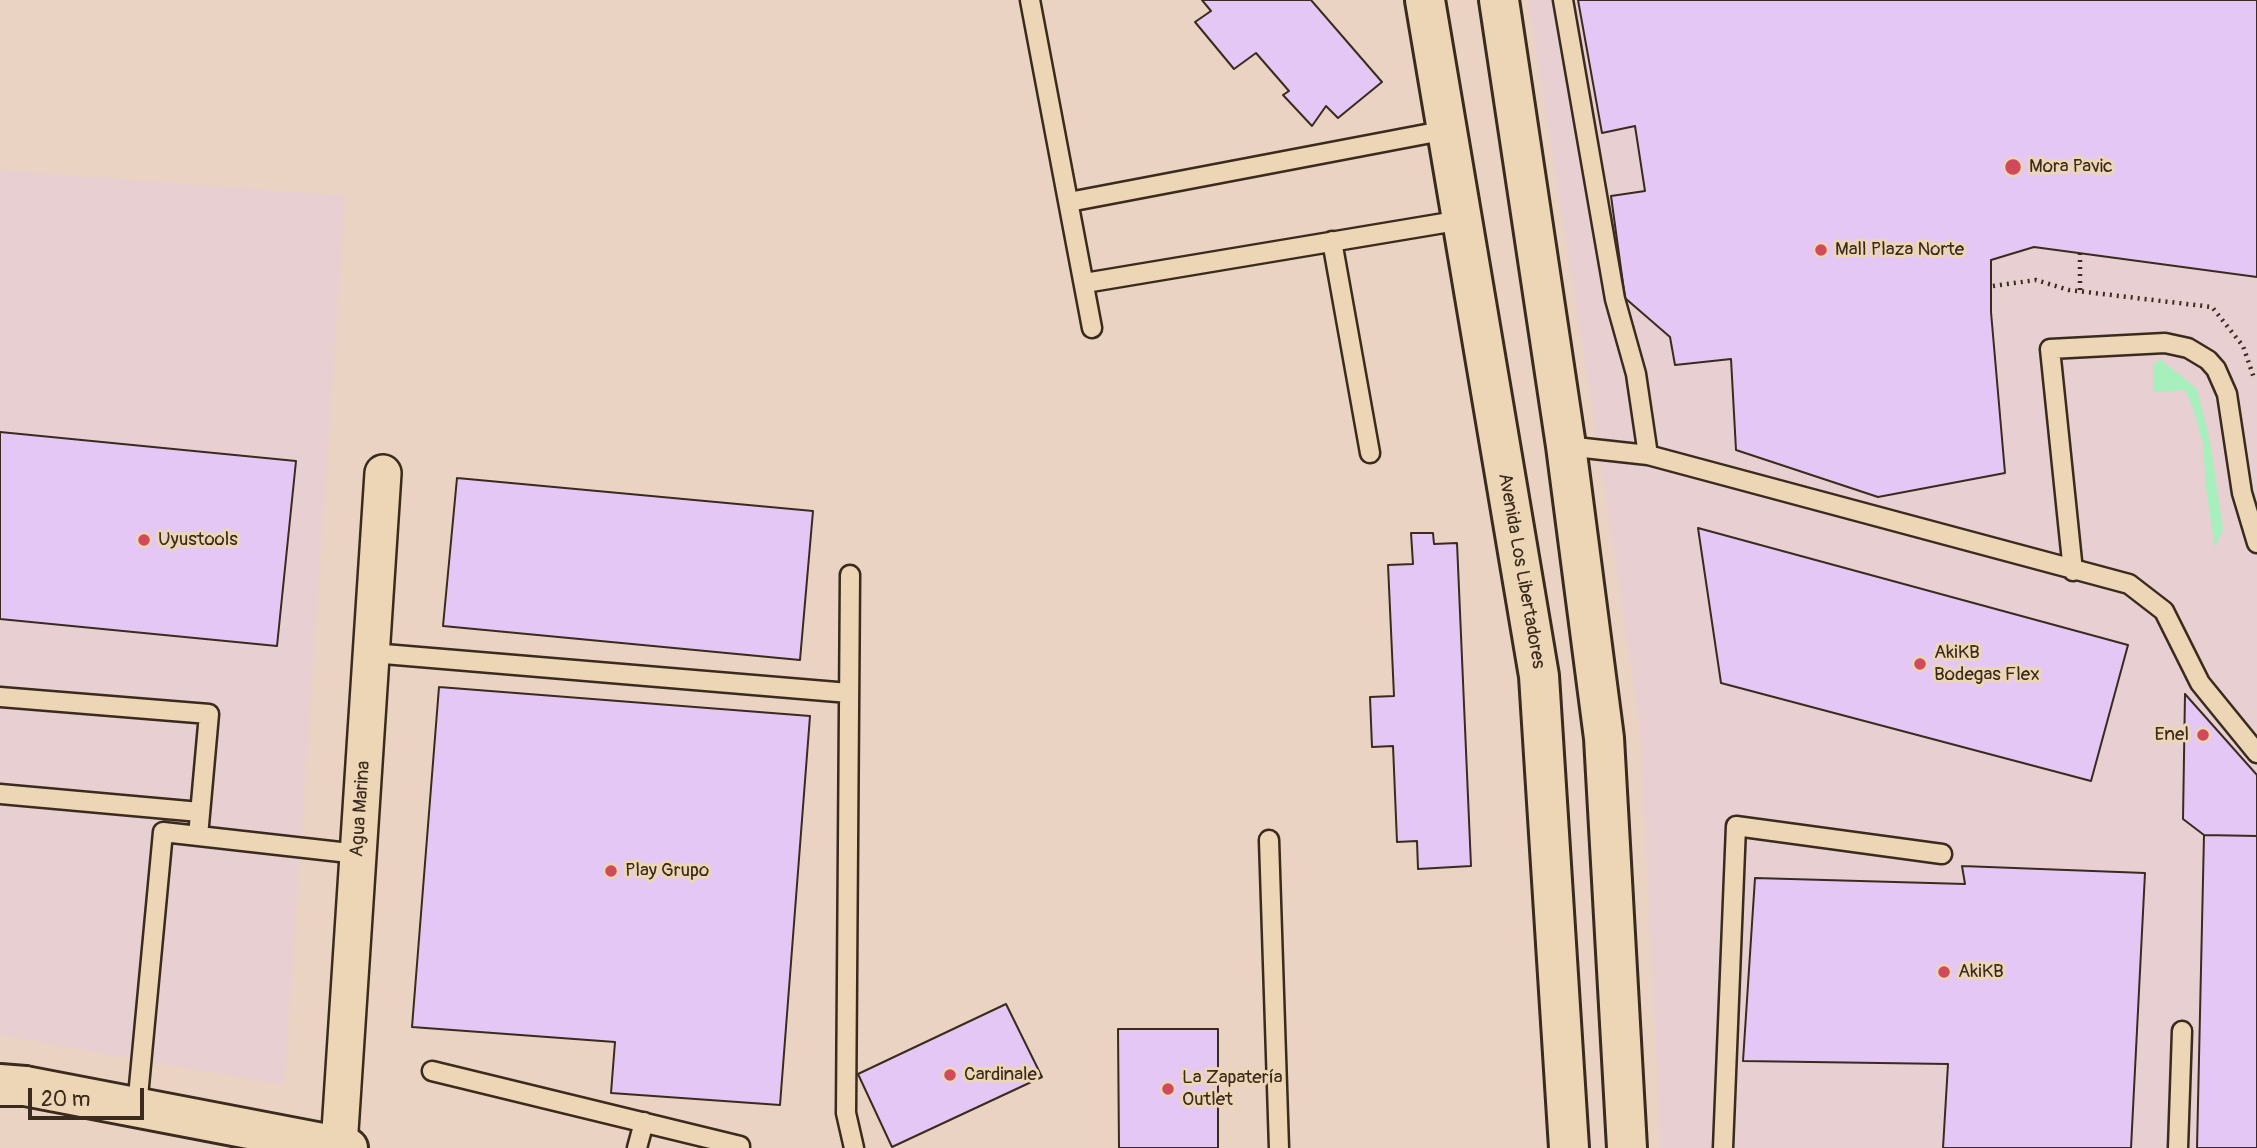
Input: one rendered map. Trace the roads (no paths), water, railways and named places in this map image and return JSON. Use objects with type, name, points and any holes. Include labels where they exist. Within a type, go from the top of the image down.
[{"type":"street","name":"Avenida Los Libertadores","points":[[1425,0],[1539,676],[1569,1148]]},
{"type":"street","points":[[1499,0],[1566,446],[1604,738],[1627,1148]]},
{"type":"street","name":"Agua Marina","points":[[344,1147],[358,854],[383,473]]},
{"type":"street","points":[[8,1085],[344,1147]]},
{"type":"lane","points":[[1030,0],[1092,328]]},
{"type":"lane","points":[[1563,0],[1615,299],[1636,374],[1648,455]]},
{"type":"lane","points":[[1069,202],[1447,130]]},
{"type":"lane","points":[[1085,283],[1462,220]]},
{"type":"lane","points":[[1332,242],[1370,453]]},
{"type":"lane","points":[[2073,571],[2050,349],[2165,343],[2188,348],[2208,360],[2216,369],[2227,394],[2242,493],[2257,542]]},
{"type":"lane","points":[[1566,446],[1648,455],[2129,584],[2164,611],[2200,683],[2257,753]]},
{"type":"lane","points":[[850,575],[846,1112],[853,1148]]},
{"type":"lane","points":[[372,653],[849,693]]},
{"type":"lane","points":[[0,697],[209,714],[198,836]]},
{"type":"lane","points":[[0,794],[200,812]]},
{"type":"lane","points":[[1723,1148],[1736,827],[1942,853]]},
{"type":"lane","points":[[137,1107],[163,832],[358,854]]},
{"type":"lane","points":[[1269,840],[1279,1148]]},
{"type":"lane","points":[[2178,1148],[2182,1031]]},
{"type":"lane","points":[[432,1071],[740,1146]]},
{"type":"lane","points":[[637,1148],[644,1122]]},
{"type":"place","name":"Mora Pavic","points":[[2013,167]]},
{"type":"place","name":"Mall Plaza Norte","points":[[1821,250]]},
{"type":"place","name":"Uyustools","points":[[144,540]]},
{"type":"place","name":"AkiKB Bodegas Flex","points":[[1920,664]]},
{"type":"place","name":"Enel","points":[[2203,735]]},
{"type":"place","name":"Play Grupo","points":[[611,871]]},
{"type":"place","name":"AkiKB","points":[[1944,972]]},
{"type":"place","name":"Cardinale","points":[[950,1075]]},
{"type":"place","name":"La Zapatería Outlet","points":[[1168,1089]]}]
